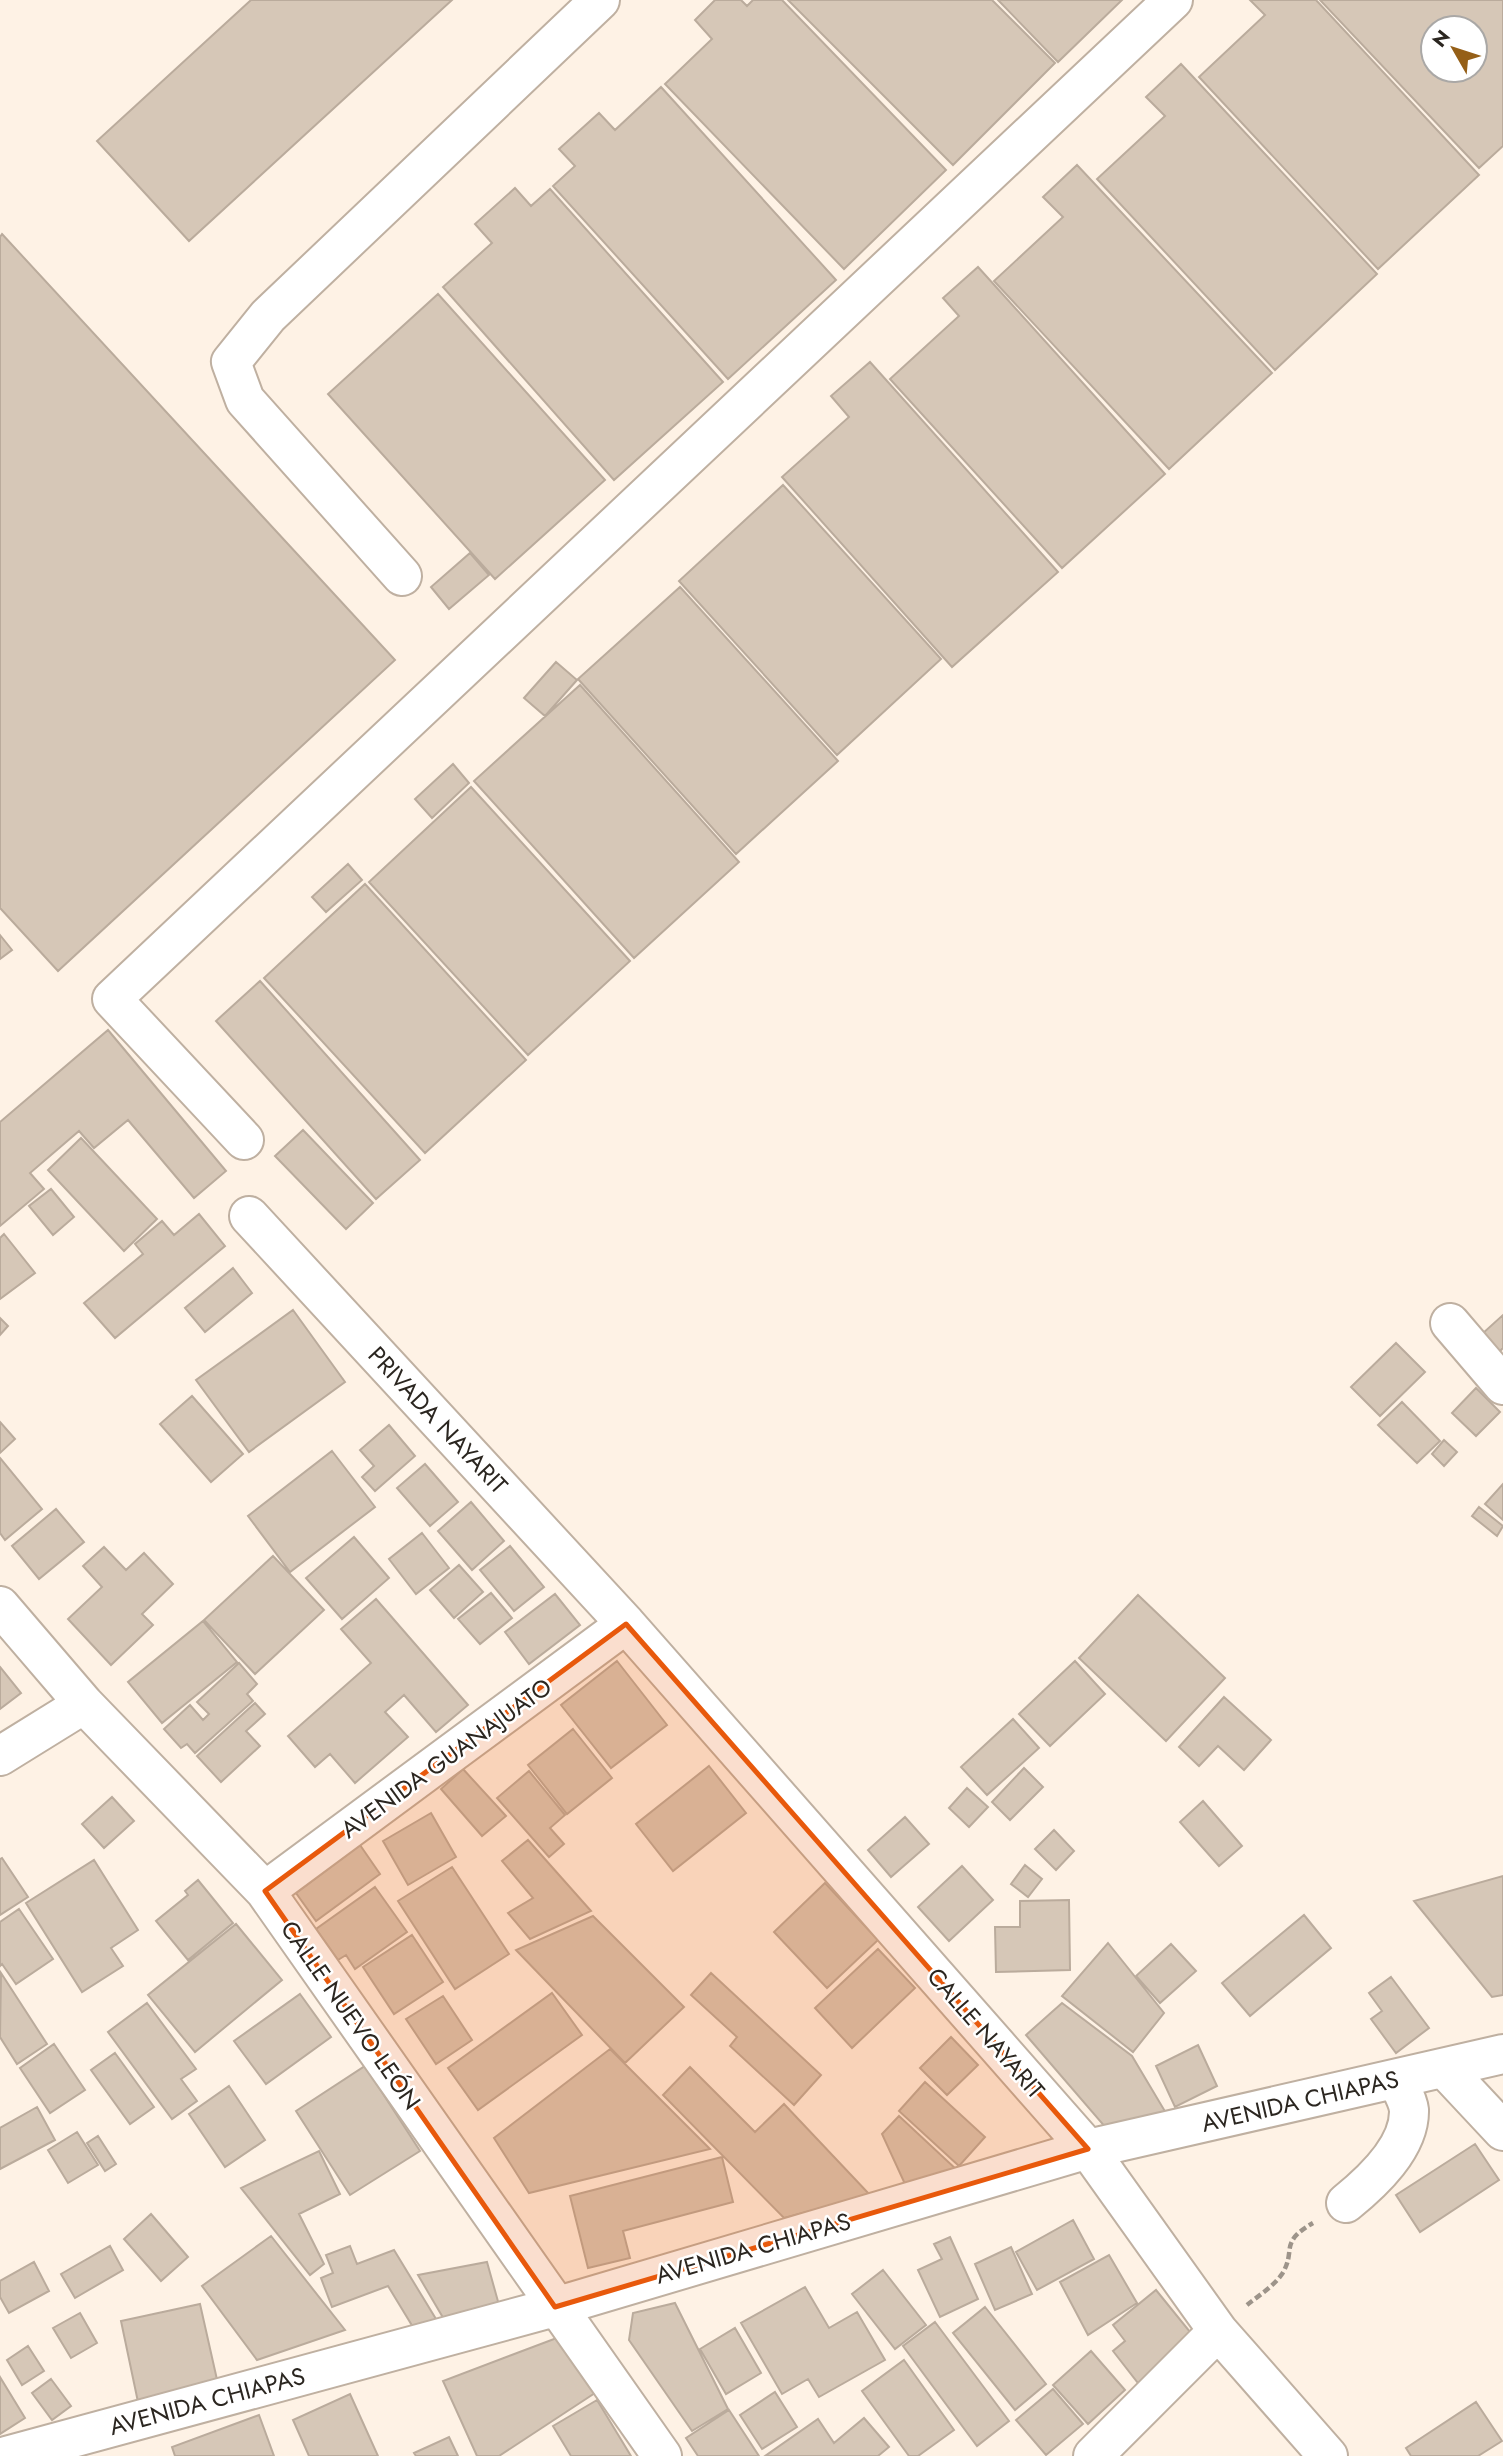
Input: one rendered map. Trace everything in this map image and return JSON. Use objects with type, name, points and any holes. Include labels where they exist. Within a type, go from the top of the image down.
[{"type":"street","points":[[402,576],[245,400],[231,362],[268,316],[600,0]]},
{"type":"street","points":[[244,1140],[112,999],[1173,0]]},
{"type":"street","name":"PRIVADA NAYARIT","points":[[249,1216],[626,1624]]},
{"type":"street","points":[[1450,1323],[1503,1385]]},
{"type":"street","name":"CALLE NUEVO LEÓN","points":[[0,1606],[84,1704],[265,1891],[662,2456]]},
{"type":"street","name":"AVENIDA GUANAJUATO","points":[[265,1891],[626,1624]]},
{"type":"street","name":"CALLE NAYARIT","points":[[626,1624],[1088,2149],[1218,2331],[1328,2456]]},
{"type":"street","points":[[0,1756],[84,1704]]},
{"type":"street","name":"AVENIDA CHIAPAS","points":[[6,2456],[555,2307],[1088,2149],[1503,2054]]},
{"type":"street","points":[[1445,2069],[1503,2131]]},
{"type":"street","points":[[1346,2203],[1369,2185],[1403,2138],[1409,2107],[1397,2080]]},
{"type":"street","points":[[1093,2456],[1218,2331]]},
{"type":"path","points":[[1218,2331],[1278,2279],[1284,2271],[1287,2252],[1294,2235],[1346,2203]]},
{"type":"highlighted area","points":[[626,1624],[1088,2149],[555,2307],[265,1891]]},
{"type":"building","points":[[251,0],[452,0],[189,241],[97,141]]},
{"type":"building","points":[[715,0],[741,0],[747,6],[753,0],[782,0],[946,170],[844,269],[665,84],[712,39],[695,20]]},
{"type":"building","points":[[788,0],[992,0],[1055,63],[953,165]]},
{"type":"building","points":[[998,0],[1122,0],[1058,62]]},
{"type":"building","points":[[1250,0],[1316,0],[1479,175],[1378,269],[1199,77],[1265,15]]},
{"type":"building","points":[[1320,0],[1503,0],[1503,146],[1479,168]]},
{"type":"building","points":[[1181,64],[1377,274],[1275,370],[1097,179],[1165,116],[1146,97]]},
{"type":"building","points":[[661,87],[836,280],[728,379],[553,186],[575,166],[559,149],[599,113],[615,130]]},
{"type":"building","points":[[1077,165],[1272,373],[1169,469],[994,281],[1063,217],[1043,197]]},
{"type":"building","points":[[515,188],[531,206],[550,189],[723,382],[614,480],[443,287],[492,243],[475,224]]},
{"type":"building","points":[[2,234],[395,660],[58,971],[0,908]]},
{"type":"building","points":[[978,267],[1165,474],[1062,568],[890,379],[959,316],[943,298]]},
{"type":"building","points":[[438,294],[605,480],[495,579],[328,394]]},
{"type":"building","points":[[870,362],[1058,572],[952,667],[782,477],[849,417],[831,396]]},
{"type":"building","points":[[783,485],[941,659],[837,755],[679,581]]},
{"type":"building","points":[[470,553],[489,575],[449,609],[431,587]]},
{"type":"building","points":[[680,587],[838,761],[736,854],[578,679]]},
{"type":"building","points":[[556,662],[577,680],[545,716],[524,698]]},
{"type":"building","points":[[580,685],[739,862],[634,958],[474,781]]},
{"type":"building","points":[[453,764],[469,783],[432,818],[415,799]]},
{"type":"building","points":[[471,787],[630,961],[528,1055],[369,882]]},
{"type":"building","points":[[348,864],[362,880],[326,912],[312,897]]},
{"type":"building","points":[[365,884],[526,1060],[425,1153],[264,978]]},
{"type":"building","points":[[0,935],[12,950],[0,959]]},
{"type":"building","points":[[260,981],[420,1160],[376,1199],[216,1021]]},
{"type":"building","points":[[108,1030],[226,1171],[194,1198],[128,1120],[94,1148],[79,1131],[30,1173],[44,1189],[0,1226],[0,1122]]},
{"type":"building","points":[[303,1130],[373,1203],[346,1229],[275,1156]]},
{"type":"building","points":[[81,1138],[157,1219],[124,1251],[48,1170]]},
{"type":"building","points":[[51,1189],[74,1217],[53,1235],[29,1206]]},
{"type":"building","points":[[199,1214],[225,1246],[115,1338],[84,1303],[143,1254],[135,1244],[162,1221],[174,1235]]},
{"type":"building","points":[[4,1234],[35,1273],[0,1299],[0,1238]]},
{"type":"building","points":[[233,1268],[252,1293],[205,1332],[185,1308]]},
{"type":"building","points":[[293,1310],[345,1382],[249,1452],[196,1380]]},
{"type":"building","points":[[1503,1315],[1503,1348],[1499,1352],[1482,1334]]},
{"type":"building","points":[[0,1318],[8,1326],[0,1335]]},
{"type":"building","points":[[1396,1343],[1425,1372],[1380,1416],[1351,1387]]},
{"type":"building","points":[[1476,1388],[1500,1412],[1476,1436],[1452,1413]]},
{"type":"building","points":[[192,1396],[243,1454],[211,1482],[160,1424]]},
{"type":"building","points":[[1402,1402],[1440,1441],[1417,1463],[1378,1425]]},
{"type":"building","points":[[0,1422],[15,1439],[0,1453]]},
{"type":"building","points":[[389,1425],[415,1456],[375,1491],[362,1477],[374,1466],[360,1450]]},
{"type":"building","points":[[1444,1440],[1457,1452],[1444,1466],[1432,1454]]},
{"type":"building","points":[[332,1451],[375,1507],[290,1572],[248,1516]]},
{"type":"building","points":[[0,1458],[42,1509],[5,1540],[0,1533]]},
{"type":"building","points":[[425,1464],[458,1502],[430,1526],[397,1488]]},
{"type":"building","points":[[1503,1484],[1503,1520],[1485,1504]]},
{"type":"building","points":[[471,1502],[504,1541],[472,1570],[438,1531]]},
{"type":"building","points":[[1479,1507],[1503,1526],[1497,1536],[1472,1516]]},
{"type":"building","points":[[56,1509],[84,1542],[39,1579],[12,1546]]},
{"type":"building","points":[[422,1533],[449,1568],[416,1594],[389,1559]]},
{"type":"building","points":[[354,1537],[389,1578],[342,1619],[306,1578]]},
{"type":"building","points":[[510,1546],[544,1587],[514,1611],[480,1570]]},
{"type":"building","points":[[104,1547],[126,1570],[144,1553],[173,1584],[142,1614],[153,1625],[111,1665],[68,1619],[102,1587],[83,1566]]},
{"type":"building","points":[[273,1556],[324,1610],[255,1674],[204,1620]]},
{"type":"building","points":[[459,1565],[483,1592],[454,1618],[430,1590]]},
{"type":"building","points":[[491,1593],[512,1618],[480,1644],[458,1619]]},
{"type":"building","points":[[555,1594],[580,1625],[529,1664],[505,1632]]},
{"type":"building","points":[[1138,1595],[1225,1678],[1166,1741],[1079,1658]]},
{"type":"building","points":[[376,1599],[468,1705],[436,1732],[404,1695],[385,1712],[408,1737],[355,1783],[330,1754],[315,1767],[288,1736],[371,1663],[341,1629]]},
{"type":"building","points":[[203,1621],[237,1662],[162,1723],[128,1682]]},
{"type":"building","points":[[617,1661],[667,1725],[611,1768],[561,1705]]},
{"type":"building","points":[[1075,1661],[1105,1694],[1050,1746],[1019,1714]]},
{"type":"building","points":[[239,1663],[257,1684],[247,1694],[253,1701],[195,1753],[187,1744],[181,1748],[164,1729],[190,1705],[203,1720],[209,1714],[197,1702]]},
{"type":"building","points":[[0,1667],[21,1693],[0,1709]]},
{"type":"building","points":[[1224,1697],[1271,1740],[1244,1770],[1218,1746],[1199,1766],[1179,1747]]},
{"type":"building","points":[[255,1703],[265,1714],[246,1731],[260,1746],[221,1782],[197,1756]]},
{"type":"building","points":[[1013,1719],[1039,1748],[987,1795],[961,1767]]},
{"type":"building","points":[[573,1729],[612,1778],[567,1814],[528,1765]]},
{"type":"building","points":[[709,1766],[746,1813],[673,1871],[636,1824]]},
{"type":"building","points":[[1024,1768],[1043,1787],[1010,1820],[992,1802]]},
{"type":"building","points":[[463,1769],[506,1816],[482,1836],[441,1789]]},
{"type":"building","points":[[529,1771],[565,1815],[550,1828],[564,1844],[549,1857],[497,1798]]},
{"type":"building","points":[[967,1788],[988,1807],[969,1827],[949,1808]]},
{"type":"building","points":[[112,1797],[134,1821],[104,1848],[82,1824]]},
{"type":"building","points":[[1203,1801],[1242,1846],[1219,1866],[1180,1822]]},
{"type":"building","points":[[431,1813],[456,1857],[408,1885],[383,1841]]},
{"type":"building","points":[[905,1817],[929,1844],[891,1877],[868,1850]]},
{"type":"building","points":[[1054,1830],[1074,1851],[1056,1870],[1035,1849]]},
{"type":"building","points":[[528,1840],[591,1911],[530,1939],[508,1913],[533,1898],[502,1861]]},
{"type":"building","points":[[360,1845],[380,1874],[316,1921],[296,1893]]},
{"type":"building","points":[[2,1858],[28,1897],[0,1915],[0,1859]]},
{"type":"building","points":[[94,1860],[138,1930],[111,1948],[123,1966],[82,1992],[26,1903]]},
{"type":"building","points":[[1025,1865],[1042,1879],[1028,1897],[1011,1884]]},
{"type":"building","points":[[962,1866],[993,1900],[949,1941],[918,1907]]},
{"type":"building","points":[[452,1867],[509,1954],[455,1989],[398,1901]]},
{"type":"building","points":[[1503,1876],[1503,1995],[1492,1997],[1414,1901]]},
{"type":"building","points":[[198,1880],[233,1923],[188,1960],[156,1921],[188,1895],[185,1891]]},
{"type":"building","points":[[825,1883],[878,1940],[827,1988],[774,1932]]},
{"type":"building","points":[[375,1887],[407,1932],[355,1969],[346,1955],[338,1960],[316,1929]]},
{"type":"building","points":[[1069,1900],[1070,1970],[996,1972],[995,1927],[1020,1927],[1020,1901]]},
{"type":"building","points":[[19,1909],[53,1959],[16,1984],[2,1964],[0,1966],[0,1922]]},
{"type":"building","points":[[1304,1915],[1331,1948],[1250,2016],[1222,1983]]},
{"type":"building","points":[[593,1916],[684,2007],[625,2063],[516,1950]]},
{"type":"building","points":[[236,1924],[282,1980],[195,2052],[148,1995]]},
{"type":"building","points":[[412,1935],[443,1982],[394,2014],[363,1967]]},
{"type":"building","points":[[1108,1943],[1164,2013],[1133,2052],[1062,1996]]},
{"type":"building","points":[[1171,1944],[1196,1971],[1160,2003],[1136,1976]]},
{"type":"building","points":[[878,1949],[915,1988],[852,2048],[815,2008]]},
{"type":"building","points":[[1,1973],[47,2044],[17,2064],[0,2037]]},
{"type":"building","points":[[711,1973],[821,2075],[794,2105],[730,2046],[737,2037],[691,1995]]},
{"type":"building","points":[[1391,1977],[1429,2028],[1396,2053],[1371,2019],[1382,2011],[1369,1993]]},
{"type":"building","points":[[552,1993],[582,2035],[478,2110],[448,2068]]},
{"type":"building","points":[[300,1994],[331,2037],[266,2084],[234,2041]]},
{"type":"building","points":[[443,1996],[472,2040],[436,2064],[406,2019]]},
{"type":"building","points":[[147,2003],[196,2069],[181,2079],[197,2101],[172,2119],[108,2032]]},
{"type":"building","points":[[1062,2003],[1132,2056],[1166,2113],[1106,2128],[1026,2035]]},
{"type":"building","points":[[951,2037],[978,2065],[947,2095],[920,2068]]},
{"type":"building","points":[[54,2044],[85,2090],[50,2113],[20,2068]]},
{"type":"building","points":[[1198,2045],[1217,2086],[1175,2107],[1156,2066]]},
{"type":"building","points":[[610,2049],[710,2149],[529,2193],[494,2138]]},
{"type":"building","points":[[115,2053],[154,2107],[130,2124],[91,2070]]},
{"type":"building","points":[[365,2066],[420,2151],[350,2195],[296,2111]]},
{"type":"building","points":[[690,2067],[755,2132],[784,2104],[870,2195],[784,2218],[663,2095]]},
{"type":"building","points":[[925,2082],[985,2137],[959,2166],[899,2111]]},
{"type":"building","points":[[229,2086],[265,2140],[225,2167],[189,2114]]},
{"type":"building","points":[[37,2107],[55,2140],[0,2169],[0,2128]]},
{"type":"building","points":[[899,2116],[958,2171],[905,2184],[882,2134]]},
{"type":"building","points":[[77,2132],[98,2165],[68,2183],[48,2150]]},
{"type":"building","points":[[98,2136],[116,2164],[105,2171],[87,2143]]},
{"type":"building","points":[[1475,2144],[1499,2180],[1420,2232],[1396,2195]]},
{"type":"building","points":[[319,2151],[340,2194],[299,2214],[324,2264],[310,2275],[241,2188]]},
{"type":"building","points":[[722,2157],[733,2202],[623,2231],[630,2258],[588,2268],[570,2196]]},
{"type":"building","points":[[151,2214],[188,2257],[161,2281],[124,2239]]},
{"type":"building","points":[[1073,2220],[1094,2259],[1037,2290],[1016,2252]]},
{"type":"building","points":[[271,2236],[345,2330],[257,2360],[202,2286]]},
{"type":"building","points":[[950,2237],[978,2299],[940,2317],[918,2270],[942,2259],[934,2244]]},
{"type":"building","points":[[110,2246],[123,2270],[75,2298],[61,2274]]},
{"type":"building","points":[[350,2246],[357,2264],[394,2250],[436,2319],[416,2332],[388,2286],[332,2307],[321,2278],[333,2273],[326,2255]]},
{"type":"building","points":[[1011,2247],[1032,2294],[995,2310],[975,2264]]},
{"type":"building","points":[[1109,2255],[1137,2303],[1088,2335],[1060,2282]]},
{"type":"building","points":[[34,2262],[49,2291],[9,2313],[0,2297],[0,2281]]},
{"type":"building","points":[[487,2262],[499,2305],[445,2321],[418,2275]]},
{"type":"building","points":[[883,2270],[926,2325],[895,2349],[852,2294]]},
{"type":"building","points":[[805,2287],[829,2328],[857,2312],[885,2360],[819,2397],[808,2379],[782,2394],[741,2323]]},
{"type":"building","points":[[1156,2290],[1195,2338],[1138,2383],[1113,2351],[1125,2341],[1113,2325]]},
{"type":"building","points":[[675,2303],[728,2409],[692,2431],[629,2340],[633,2313]]},
{"type":"building","points":[[200,2304],[218,2384],[138,2402],[121,2321]]},
{"type":"building","points":[[985,2307],[1046,2384],[1015,2410],[953,2333]]},
{"type":"building","points":[[80,2313],[97,2343],[71,2358],[53,2328]]},
{"type":"building","points":[[935,2322],[1009,2421],[977,2446],[903,2346]]},
{"type":"building","points":[[735,2328],[761,2373],[726,2394],[700,2349]]},
{"type":"building","points":[[562,2336],[598,2391],[499,2456],[477,2456],[443,2381]]},
{"type":"building","points":[[28,2346],[44,2371],[22,2385],[7,2360]]},
{"type":"building","points":[[1091,2351],[1125,2390],[1088,2424],[1053,2385]]},
{"type":"building","points":[[904,2360],[954,2430],[918,2456],[909,2456],[862,2391]]},
{"type":"building","points":[[0,2377],[25,2418],[0,2434]]},
{"type":"building","points":[[51,2379],[71,2406],[52,2420],[32,2393]]},
{"type":"building","points":[[1053,2389],[1083,2424],[1046,2455],[1016,2420]]},
{"type":"building","points":[[775,2392],[797,2427],[762,2449],[740,2415]]},
{"type":"building","points":[[350,2394],[378,2456],[309,2456],[293,2420]]},
{"type":"building","points":[[597,2400],[631,2456],[571,2456],[553,2426]]},
{"type":"building","points":[[1476,2402],[1502,2441],[1478,2456],[1411,2456],[1406,2448]]},
{"type":"building","points":[[729,2410],[759,2456],[698,2456],[686,2438]]},
{"type":"building","points":[[259,2415],[274,2456],[175,2456],[172,2447]]},
{"type":"building","points":[[864,2418],[889,2447],[878,2456],[765,2456],[818,2419],[834,2443]]},
{"type":"building","points":[[449,2437],[458,2456],[416,2456],[414,2453]]}]
